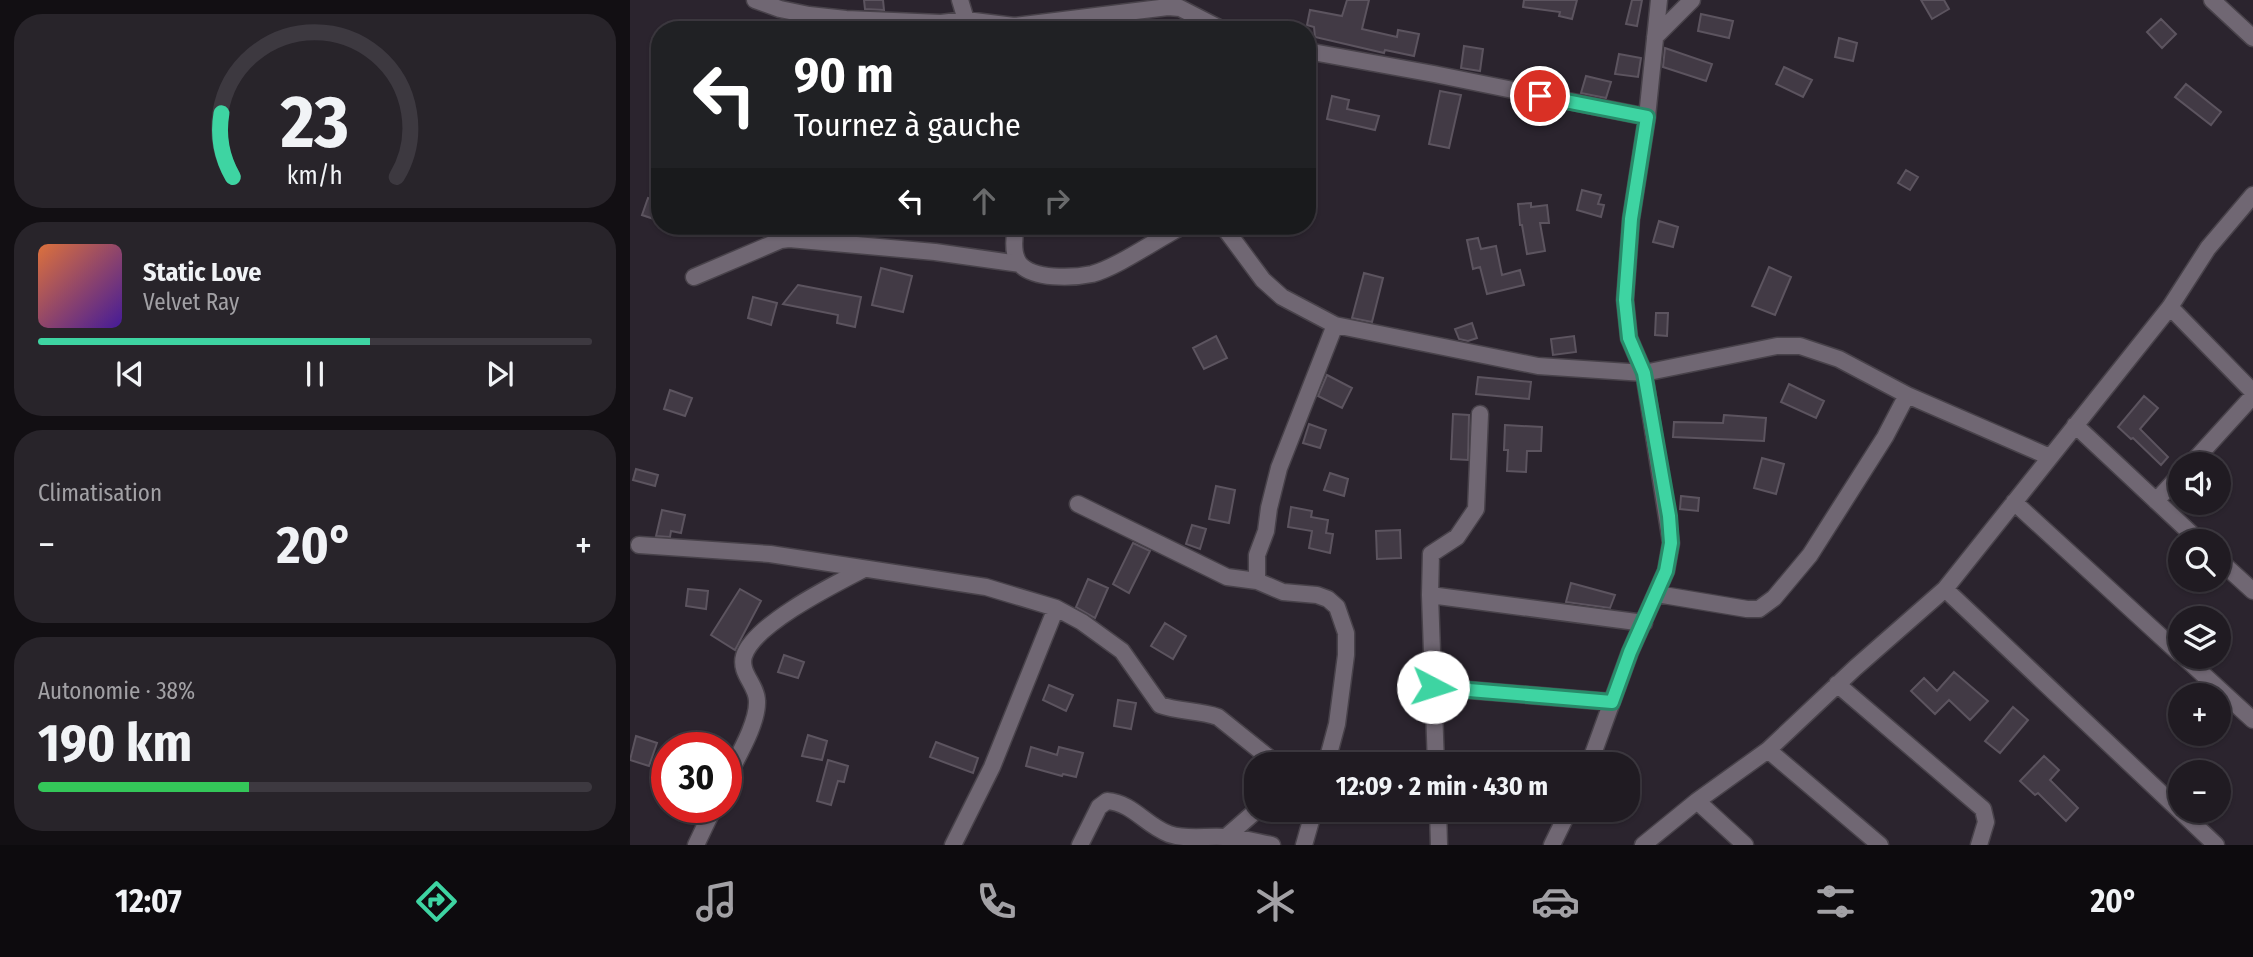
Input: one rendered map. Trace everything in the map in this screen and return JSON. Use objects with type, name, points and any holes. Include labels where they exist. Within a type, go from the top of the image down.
[{"type":"street","points":[[755,0],[809,15],[894,21]]},
{"type":"street","points":[[960,0],[965,20]]},
{"type":"street","points":[[1594,752],[1630,652],[1666,571],[1671,543],[1669,516],[1644,373],[1629,338],[1625,300],[1631,219],[1647,117],[1659,0]]},
{"type":"street","points":[[1655,37],[1692,0]]},
{"type":"street","points":[[2212,0],[2253,38]]},
{"type":"street","points":[[1077,21],[1168,7],[1180,8],[1205,21]]},
{"type":"street","points":[[957,21],[973,21]]},
{"type":"street","points":[[1316,53],[1647,117]]},
{"type":"street","points":[[1645,845],[1697,801],[1768,750],[1837,684],[1945,589],[2170,307],[2207,248],[2253,195]]},
{"type":"street","points":[[1016,235],[1015,255],[1020,264],[1030,271],[1061,277],[1091,274],[1110,267],[1167,235]]},
{"type":"street","points":[[1230,235],[1263,280],[1282,297],[1335,325],[1538,366],[1644,373],[1777,346],[1800,346],[1839,359],[1907,395],[2050,457]]},
{"type":"street","points":[[694,278],[781,240],[789,239],[935,252],[1020,264]]},
{"type":"street","points":[[2170,307],[2253,394],[2202,452]]},
{"type":"street","points":[[1256,581],[1257,555],[1266,531],[1279,468],[1335,325]]},
{"type":"street","points":[[1657,594],[1747,609],[1759,608],[1774,598],[1810,555],[1885,438],[1907,395]]},
{"type":"street","points":[[1436,752],[1430,595],[1432,554],[1457,537],[1476,509],[1480,414]]},
{"type":"street","points":[[2075,425],[2186,529]]},
{"type":"street","points":[[2156,501],[2168,488]]},
{"type":"street","points":[[2014,502],[2168,642]]},
{"type":"street","points":[[1078,505],[1227,577],[1256,581],[1283,592],[1317,595],[1328,599],[1337,607],[1346,633],[1346,655],[1342,693],[1329,752]]},
{"type":"street","points":[[639,545],[748,551],[986,587],[1056,608],[1082,622],[1122,651],[1160,705],[1218,717],[1262,752]]},
{"type":"street","points":[[1227,577],[1257,555]]},
{"type":"street","points":[[742,745],[757,707],[757,697],[743,669],[744,657],[750,645],[760,633],[797,607],[864,569]]},
{"type":"street","points":[[2231,569],[2250,584]]},
{"type":"street","points":[[1945,589],[2216,845]]},
{"type":"street","points":[[1430,595],[1644,623]]},
{"type":"street","points":[[953,845],[992,766],[1056,608]]},
{"type":"street","points":[[2197,669],[2253,720]]},
{"type":"street","points":[[1837,684],[1983,809],[1986,822],[1979,845]]},
{"type":"street","points":[[1433,687],[1612,702]]},
{"type":"street","points":[[1768,750],[1880,845]]},
{"type":"street","points":[[1080,845],[1099,807],[1107,801],[1130,807],[1166,833],[1192,837],[1226,836],[1272,845]]},
{"type":"street","points":[[1697,801],[1745,845]]},
{"type":"street","points":[[1226,836],[1244,821]]},
{"type":"street","points":[[1304,845],[1311,822]]},
{"type":"street","points":[[1438,822],[1439,845]]},
{"type":"street","points":[[1552,845],[1563,822]]},
{"type":"street","points":[[696,845],[706,823]]},
{"type":"building","points":[[864,0],[883,0],[884,10],[865,9]]},
{"type":"building","points":[[1347,0],[1369,0],[1362,29],[1397,37],[1398,30],[1419,34],[1414,56],[1385,50],[1384,53],[1316,37],[1316,21],[1308,21],[1310,10],[1342,16]]},
{"type":"building","points":[[1524,0],[1577,0],[1572,19],[1559,16],[1560,12],[1523,7]]},
{"type":"building","points":[[1632,0],[1642,0],[1637,26],[1626,24]]},
{"type":"building","points":[[1921,0],[1944,0],[1949,9],[1932,19]]},
{"type":"building","points":[[1701,14],[1733,21],[1729,38],[1698,31]]},
{"type":"building","points":[[2161,19],[2176,34],[2162,48],[2147,32]]},
{"type":"building","points":[[1839,38],[1857,43],[1853,61],[1835,57]]},
{"type":"building","points":[[1464,46],[1483,49],[1480,71],[1461,68]]},
{"type":"building","points":[[1665,48],[1712,64],[1706,81],[1663,67]]},
{"type":"building","points":[[1619,54],[1641,58],[1638,77],[1615,74]]},
{"type":"building","points":[[1784,67],[1812,80],[1803,97],[1776,84]]},
{"type":"building","points":[[1586,76],[1611,82],[1606,98],[1581,93]]},
{"type":"building","points":[[2186,84],[2221,112],[2211,125],[2175,97]]},
{"type":"building","points":[[1440,91],[1461,95],[1449,148],[1429,144]]},
{"type":"building","points":[[1332,96],[1349,100],[1347,109],[1379,116],[1375,130],[1327,119]]},
{"type":"building","points":[[1906,170],[1918,177],[1910,190],[1898,183]]},
{"type":"building","points":[[1582,190],[1601,195],[1598,204],[1604,205],[1601,217],[1577,210]]},
{"type":"building","points":[[648,198],[651,199],[651,218],[642,215]]},
{"type":"building","points":[[1531,203],[1531,207],[1547,205],[1549,223],[1540,223],[1545,251],[1527,254],[1518,204]]},
{"type":"building","points":[[1659,221],[1678,227],[1673,247],[1653,242]]},
{"type":"building","points":[[1478,238],[1481,249],[1496,246],[1502,275],[1520,270],[1524,285],[1487,294],[1480,267],[1473,269],[1467,240]]},
{"type":"building","points":[[1769,267],[1791,277],[1775,315],[1752,306]]},
{"type":"building","points":[[881,268],[912,276],[903,312],[872,305]]},
{"type":"building","points":[[1364,273],[1383,278],[1372,322],[1352,318]]},
{"type":"building","points":[[798,285],[861,297],[855,327],[837,323],[838,315],[783,304]]},
{"type":"building","points":[[753,297],[777,303],[771,325],[748,318]]},
{"type":"building","points":[[1656,313],[1668,313],[1667,336],[1655,335]]},
{"type":"building","points":[[1472,323],[1477,338],[1468,341],[1459,339],[1455,329]]},
{"type":"building","points":[[1216,336],[1227,358],[1204,369],[1193,348]]},
{"type":"building","points":[[1574,336],[1576,352],[1553,355],[1551,339]]},
{"type":"building","points":[[1327,375],[1352,388],[1342,408],[1318,396]]},
{"type":"building","points":[[1478,377],[1531,382],[1529,399],[1476,394]]},
{"type":"building","points":[[1789,384],[1824,401],[1816,418],[1781,402]]},
{"type":"building","points":[[670,390],[692,398],[685,416],[664,409]]},
{"type":"building","points":[[2144,396],[2158,408],[2140,429],[2168,457],[2161,465],[2118,427]]},
{"type":"building","points":[[1453,414],[1469,415],[1468,460],[1451,459]]},
{"type":"building","points":[[1724,415],[1766,418],[1764,441],[1673,437],[1674,422],[1723,423]]},
{"type":"building","points":[[1309,424],[1326,430],[1320,448],[1303,443]]},
{"type":"building","points":[[1505,425],[1542,427],[1541,451],[1527,451],[1526,472],[1507,471]]},
{"type":"building","points":[[1762,458],[1784,464],[1776,494],[1754,488]]},
{"type":"building","points":[[636,469],[658,475],[655,486],[633,480]]},
{"type":"building","points":[[1330,473],[1348,479],[1344,496],[1324,490]]},
{"type":"building","points":[[1216,486],[1235,490],[1229,523],[1209,519]]},
{"type":"building","points":[[1681,496],[1699,498],[1698,511],[1680,509]]},
{"type":"building","points":[[1291,507],[1312,511],[1311,517],[1328,520],[1326,533],[1333,534],[1330,553],[1309,548],[1312,531],[1288,527]]},
{"type":"building","points":[[662,510],[685,515],[681,533],[671,531],[670,537],[656,536]]},
{"type":"building","points":[[1192,525],[1206,529],[1200,549],[1186,544]]},
{"type":"building","points":[[1400,530],[1401,558],[1377,559],[1376,531]]},
{"type":"building","points":[[1133,543],[1150,551],[1129,593],[1113,584]]},
{"type":"building","points":[[1088,579],[1108,588],[1095,618],[1076,607]]},
{"type":"building","points":[[1571,583],[1615,595],[1610,608],[1566,602]]},
{"type":"building","points":[[688,589],[708,591],[706,609],[686,606]]},
{"type":"building","points":[[740,589],[761,601],[735,650],[711,635]]},
{"type":"building","points":[[1165,623],[1186,636],[1173,659],[1151,646]]},
{"type":"building","points":[[784,655],[804,662],[798,678],[778,672]]},
{"type":"building","points":[[1954,672],[1988,701],[1970,720],[1949,700],[1935,714],[1911,691],[1924,678],[1937,691]]},
{"type":"building","points":[[1049,685],[1073,695],[1066,711],[1043,700]]},
{"type":"building","points":[[1118,700],[1136,703],[1131,729],[1114,726]]},
{"type":"building","points":[[2013,707],[2028,720],[2000,753],[1985,741]]},
{"type":"building","points":[[808,735],[827,741],[822,760],[802,756]]},
{"type":"building","points":[[636,736],[651,741],[649,766],[630,760]]},
{"type":"building","points":[[936,742],[978,758],[973,773],[930,757]]},
{"type":"building","points":[[1031,747],[1057,755],[1059,747],[1083,753],[1076,777],[1026,766]]},
{"type":"building","points":[[2044,756],[2059,770],[2050,780],[2078,808],[2066,821],[2038,793],[2035,795],[2020,781]]},
{"type":"building","points":[[828,760],[848,766],[844,782],[838,781],[831,805],[817,801]]},
{"type":"route","points":[[1433,687],[1612,702],[1630,652],[1666,571],[1671,543],[1669,516],[1644,373],[1629,338],[1625,300],[1631,219],[1647,117],[1540,96]]}]
